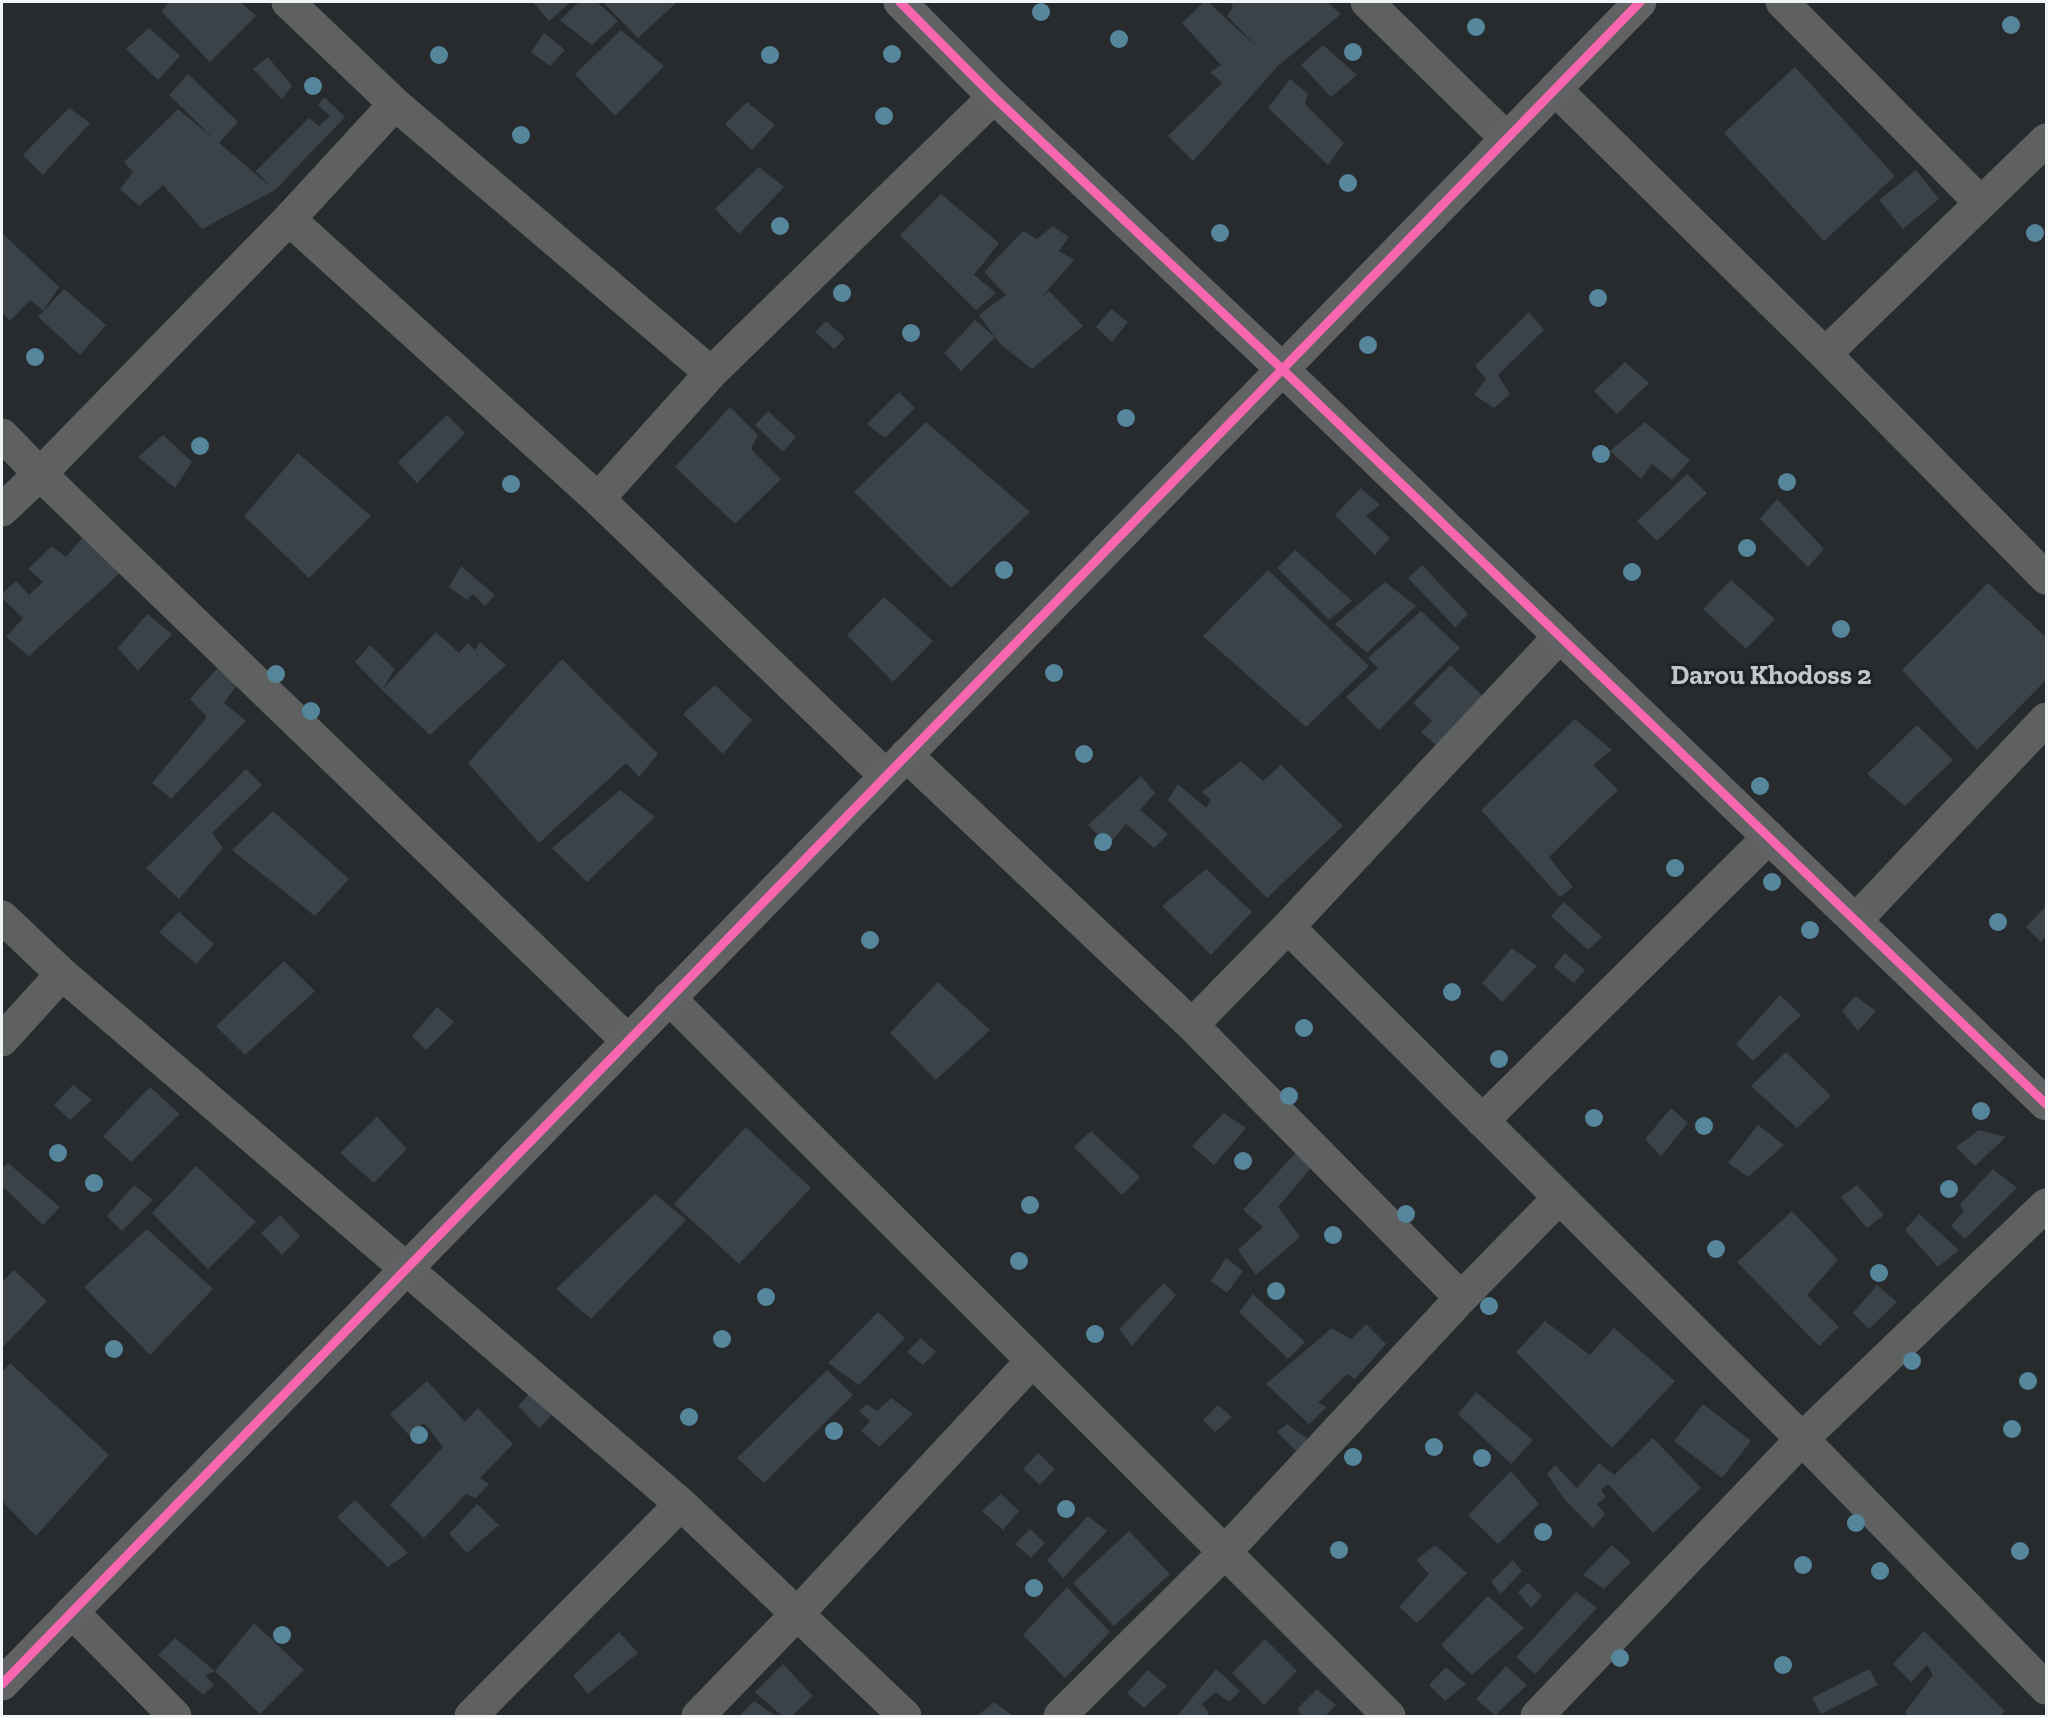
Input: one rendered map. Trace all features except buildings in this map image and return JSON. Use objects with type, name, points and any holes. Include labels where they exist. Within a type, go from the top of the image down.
[{"type":"street","points":[[288,2],[395,104],[711,373]]},
{"type":"street","points":[[900,2],[994,97],[1282,369],[2046,1104]]},
{"type":"street","points":[[1367,2],[1506,138]]},
{"type":"street","points":[[2,1684],[1640,2]]},
{"type":"street","points":[[1782,2],[1981,203]]},
{"type":"street","points":[[1555,88],[1825,354],[2046,578]]},
{"type":"street","points":[[598,498],[711,373],[994,97]]},
{"type":"street","points":[[2,510],[289,219],[395,104]]},
{"type":"street","points":[[1825,354],[2046,140]]},
{"type":"street","points":[[289,219],[896,765],[1192,1024],[1461,1298]]},
{"type":"street","points":[[2,435],[628,1041]]},
{"type":"street","points":[[1192,1024],[1288,927],[1560,636]]},
{"type":"street","points":[[1856,920],[2046,719]]},
{"type":"street","points":[[1482,1120],[1769,837]]},
{"type":"street","points":[[2,917],[62,974],[681,1504],[905,1716]]},
{"type":"street","points":[[1288,927],[1802,1439],[2046,1688]]},
{"type":"street","points":[[2,1040],[62,974]]},
{"type":"street","points":[[669,998],[1389,1716]]},
{"type":"street","points":[[1060,1716],[1224,1553],[1461,1298],[1559,1198]]},
{"type":"street","points":[[1538,1716],[1802,1439],[2046,1205]]},
{"type":"street","points":[[698,1716],[1032,1361]]},
{"type":"street","points":[[471,1716],[681,1504]]},
{"type":"street","points":[[72,1612],[175,1716]]},
{"type":"cycle path","points":[[900,2],[994,97],[1282,369],[2046,1104]]},
{"type":"cycle path","points":[[2,1684],[1640,2]]},
{"type":"district","name":"Darou Khodoss 2","points":[[1771,676]]}]
